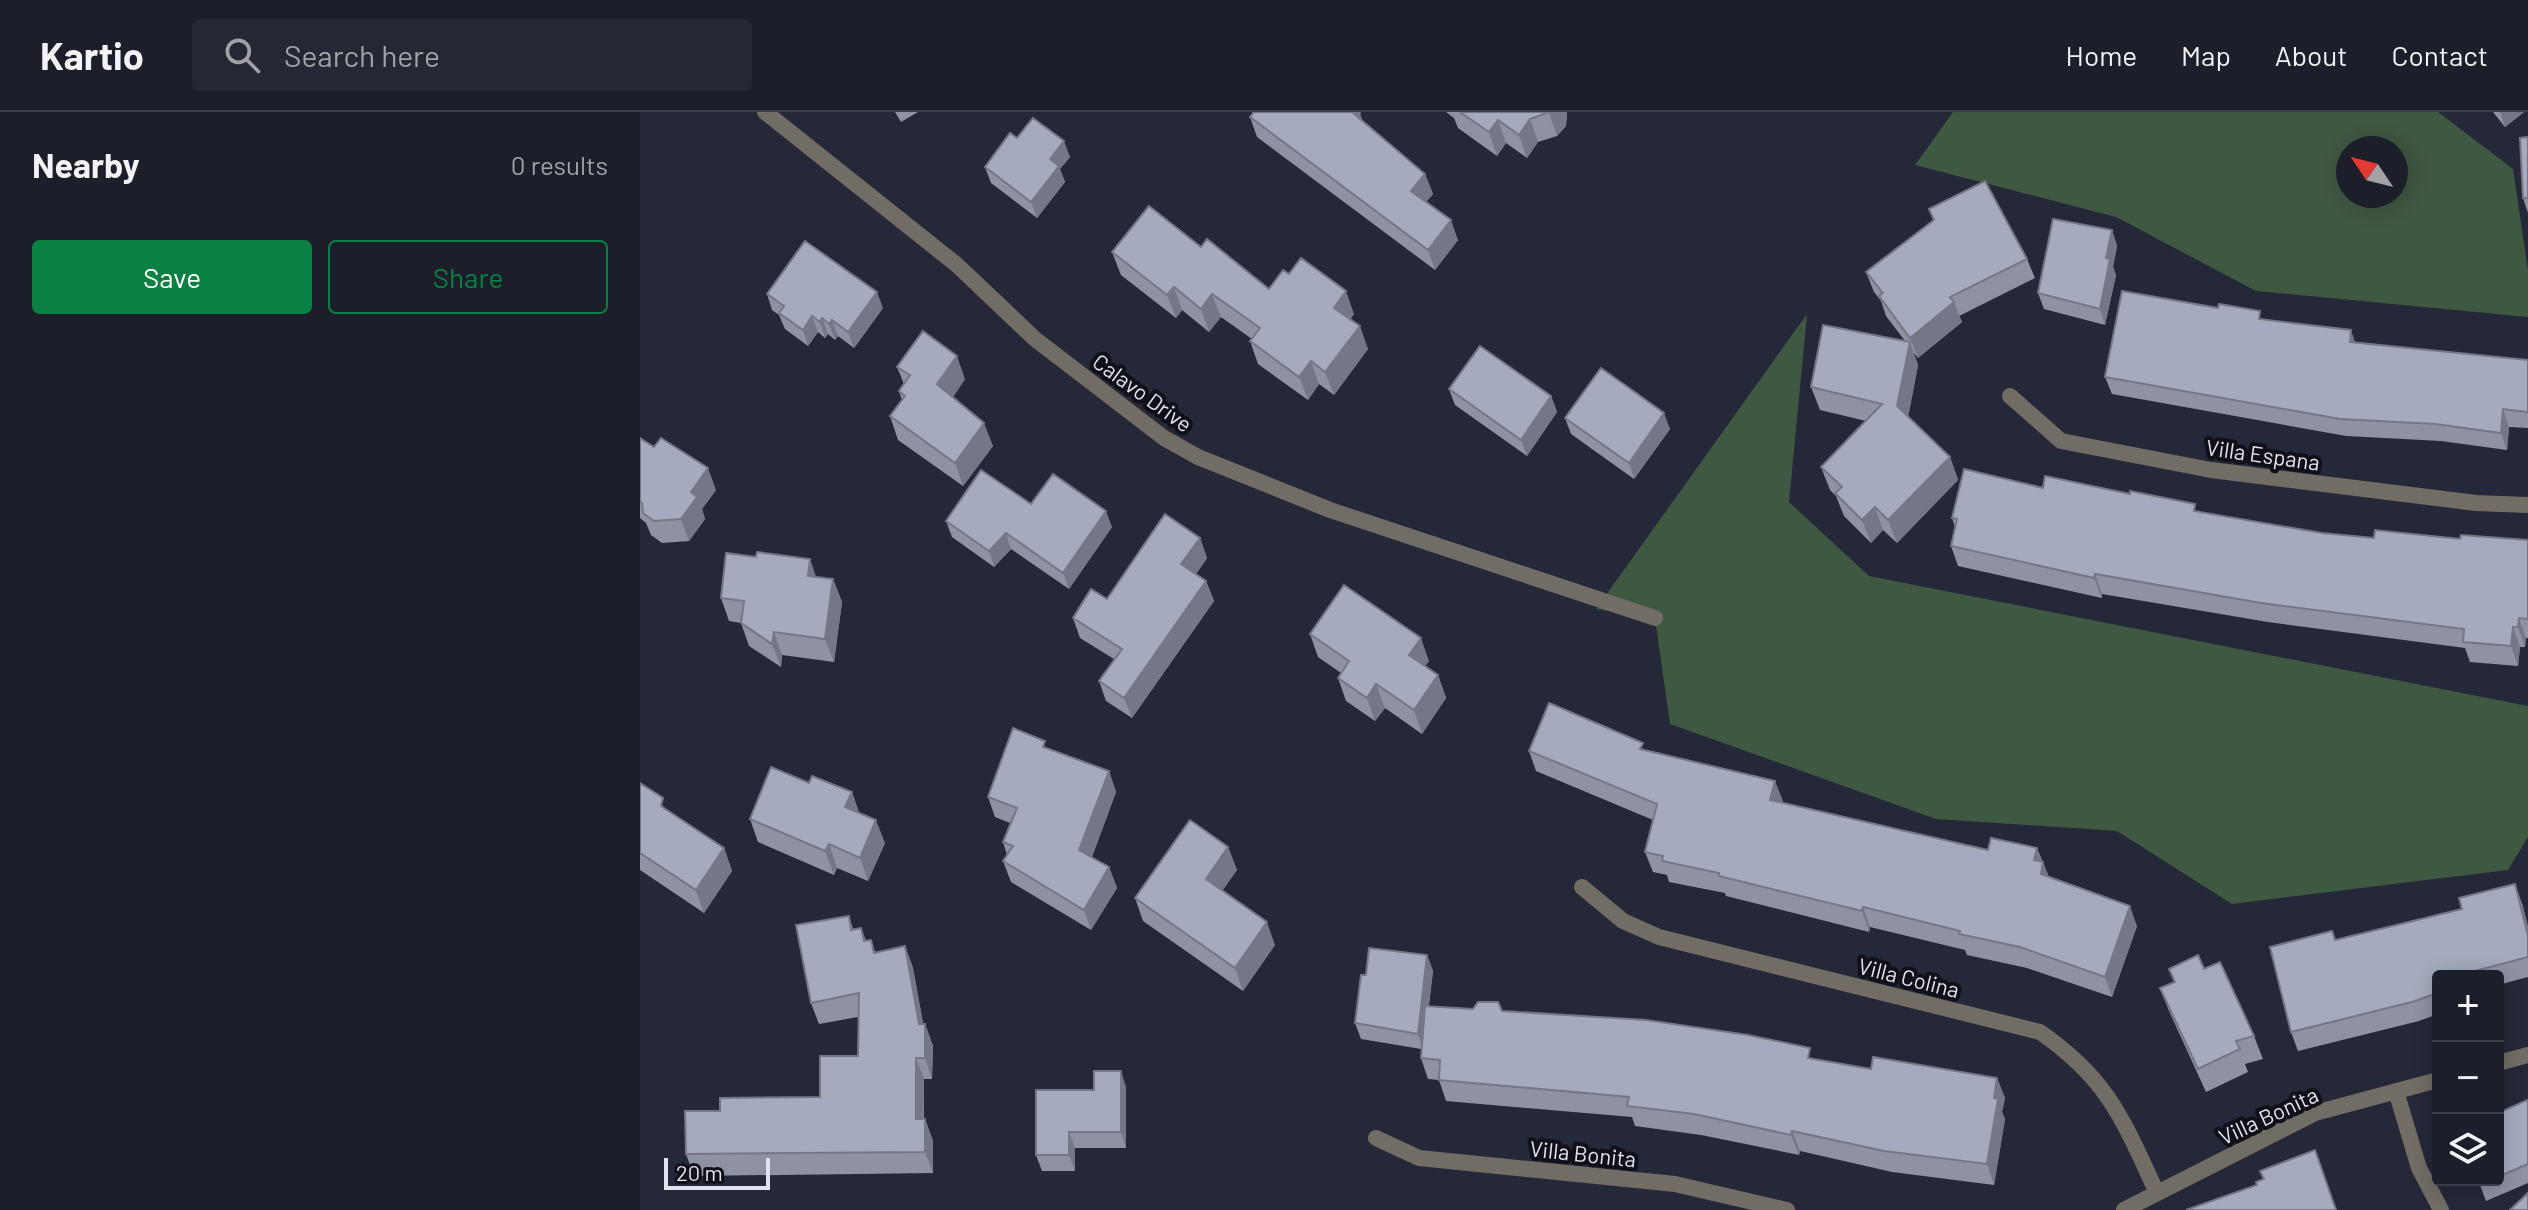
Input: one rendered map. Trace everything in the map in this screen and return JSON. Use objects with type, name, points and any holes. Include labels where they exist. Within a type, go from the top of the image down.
[{"type":"street","name":"Calavo Drive","points":[[765,112],[957,265],[1035,339],[1164,438],[1198,457],[1330,510],[1655,618]]},
{"type":"street","name":"Villa Espana","points":[[2010,396],[2061,441],[2211,470],[2476,503],[2528,505]]},
{"type":"street","name":"Villa Colina","points":[[1582,887],[1623,921],[1659,937],[2040,1032],[2073,1055],[2115,1104],[2157,1193]]},
{"type":"street","points":[[2504,1061],[2528,1055]]},
{"type":"street","name":"Villa Bonita","points":[[2124,1210],[2315,1113],[2432,1082]]},
{"type":"street","points":[[2396,1091],[2419,1168],[2441,1210]]},
{"type":"street","name":"Villa Bonita","points":[[1376,1138],[1419,1158],[1675,1184],[1787,1210]]},
{"type":"green space","points":[[1953,112],[2438,112],[2513,169],[2528,270],[2528,317],[2256,291],[2116,217],[1915,165]]},
{"type":"green space","points":[[1807,314],[1789,502],[1869,576],[2528,706],[2528,837],[2508,870],[2232,904],[2117,831],[1936,819],[1670,724],[1655,618],[1596,609]]},
{"type":"building","points":[[1254,112],[1352,112],[1425,174],[1411,191],[1451,220],[1428,250],[1250,117]]},
{"type":"building","points":[[1460,112],[1549,112],[1530,119],[1519,135],[1498,120],[1489,132]]},
{"type":"building","points":[[1033,118],[1064,141],[1050,159],[1059,166],[1031,202],[985,167],[1010,133],[1017,138]]},
{"type":"building","points":[[2528,137],[2528,198],[2523,198],[2520,138]]},
{"type":"building","points":[[1985,181],[2027,259],[1950,297],[1954,302],[1910,338],[1879,296],[1883,293],[1866,272],[1934,220],[1929,209]]},
{"type":"building","points":[[1149,206],[1201,247],[1207,239],[1269,289],[1283,270],[1289,274],[1301,258],[1346,291],[1334,308],[1360,326],[1325,372],[1311,361],[1299,377],[1250,341],[1260,328],[1212,294],[1201,309],[1174,287],[1167,295],[1112,252]]},
{"type":"building","points":[[2053,219],[2112,230],[2100,309],[2038,293]]},
{"type":"building","points":[[805,241],[877,292],[848,332],[832,320],[829,324],[822,318],[820,322],[812,316],[803,330],[779,313],[784,306],[767,294]]},
{"type":"building","points":[[2122,291],[2218,308],[2219,304],[2260,311],[2259,319],[2351,330],[2350,342],[2528,360],[2528,412],[2503,409],[2501,433],[2435,424],[2340,419],[2105,377]]},
{"type":"building","points":[[1823,325],[1910,342],[1897,406],[1950,457],[1888,520],[1875,507],[1862,520],[1835,493],[1842,487],[1821,467],[1882,404],[1811,387]]},
{"type":"building","points":[[923,331],[957,356],[937,384],[984,423],[955,463],[890,416],[905,396],[899,391],[910,375],[897,367]]},
{"type":"building","points":[[1480,346],[1551,396],[1521,440],[1449,389]]},
{"type":"building","points":[[1601,368],[1664,413],[1629,463],[1565,418]]},
{"type":"building","points":[[640,438],[654,447],[661,438],[708,468],[691,492],[697,497],[681,519],[654,521],[643,513],[640,502]]},
{"type":"building","points":[[1964,469],[2043,488],[2045,476],[2130,494],[2130,491],[2195,504],[2194,511],[2322,533],[2374,538],[2375,530],[2460,539],[2461,535],[2528,540],[2528,619],[2519,618],[2518,627],[2513,627],[2511,646],[2463,642],[2464,629],[2261,603],[2095,574],[2094,578],[1951,546],[1957,519],[1952,518]]},
{"type":"building","points":[[981,470],[1031,504],[1053,474],[1106,511],[1063,573],[1006,533],[989,551],[946,521]]},
{"type":"building","points":[[1165,514],[1200,538],[1181,564],[1206,581],[1124,698],[1099,681],[1122,649],[1073,618],[1091,589],[1107,599]]},
{"type":"building","points":[[757,552],[810,559],[808,576],[833,579],[825,639],[774,632],[772,644],[741,623],[744,601],[721,598],[726,553],[756,557]]},
{"type":"building","points":[[1344,585],[1421,638],[1409,655],[1438,675],[1414,710],[1376,684],[1367,698],[1338,678],[1349,661],[1310,634]]},
{"type":"building","points":[[1549,703],[1643,743],[1640,749],[1775,781],[1770,800],[1988,850],[1991,838],[2037,848],[2034,860],[2043,862],[2041,874],[2130,906],[2105,977],[2020,947],[1959,934],[1960,931],[1863,907],[1862,911],[1662,861],[1663,856],[1645,852],[1657,804],[1529,751]]},
{"type":"building","points":[[1013,728],[1045,741],[1043,747],[1109,771],[1079,850],[1109,867],[1084,910],[1003,861],[1013,846],[1003,842],[1017,808],[988,797]]},
{"type":"building","points":[[771,767],[809,783],[812,776],[852,792],[845,807],[876,820],[860,858],[829,844],[825,851],[750,819]]},
{"type":"building","points":[[640,783],[663,798],[661,806],[724,848],[696,890],[640,853]]},
{"type":"building","points":[[1190,820],[1228,847],[1206,879],[1267,922],[1235,968],[1135,898]]},
{"type":"building","points":[[2515,884],[2528,936],[2528,957],[2479,970],[2432,970],[2432,995],[2291,1032],[2270,947],[2332,931],[2335,940],[2462,909],[2459,898]]},
{"type":"building","points":[[849,916],[851,930],[861,928],[864,941],[871,940],[874,953],[905,946],[919,1024],[925,1024],[925,1058],[916,1058],[916,1119],[925,1119],[925,1152],[686,1154],[685,1111],[720,1111],[720,1098],[820,1097],[820,1056],[858,1056],[859,993],[811,1003],[796,925]]},
{"type":"building","points":[[1369,948],[1427,955],[1418,1034],[1355,1023],[1361,975],[1366,975]]},
{"type":"building","points":[[2198,955],[2204,969],[2220,962],[2254,1036],[2236,1041],[2240,1049],[2198,1069],[2160,988],[2175,982],[2169,969]]},
{"type":"building","points":[[1478,1002],[1498,1002],[1502,1011],[1646,1020],[1748,1035],[1810,1048],[1808,1058],[1871,1069],[1873,1057],[1997,1078],[1994,1098],[1998,1099],[1987,1164],[1884,1151],[1792,1131],[1791,1135],[1694,1114],[1627,1106],[1629,1097],[1439,1080],[1440,1060],[1421,1058],[1425,1006],[1473,1009]]},
{"type":"building","points":[[1094,1071],[1121,1071],[1121,1132],[1069,1132],[1069,1155],[1036,1155],[1036,1090],[1094,1090]]},
{"type":"building","points":[[2527,1100],[2528,1164],[2504,1174],[2504,1114],[2504,1111]]},
{"type":"building","points":[[2315,1150],[2336,1210],[2186,1210],[2257,1185],[2256,1182],[2264,1179],[2260,1171]]},
{"type":"building","points":[[2528,1193],[2528,1210],[2510,1210]]}]
